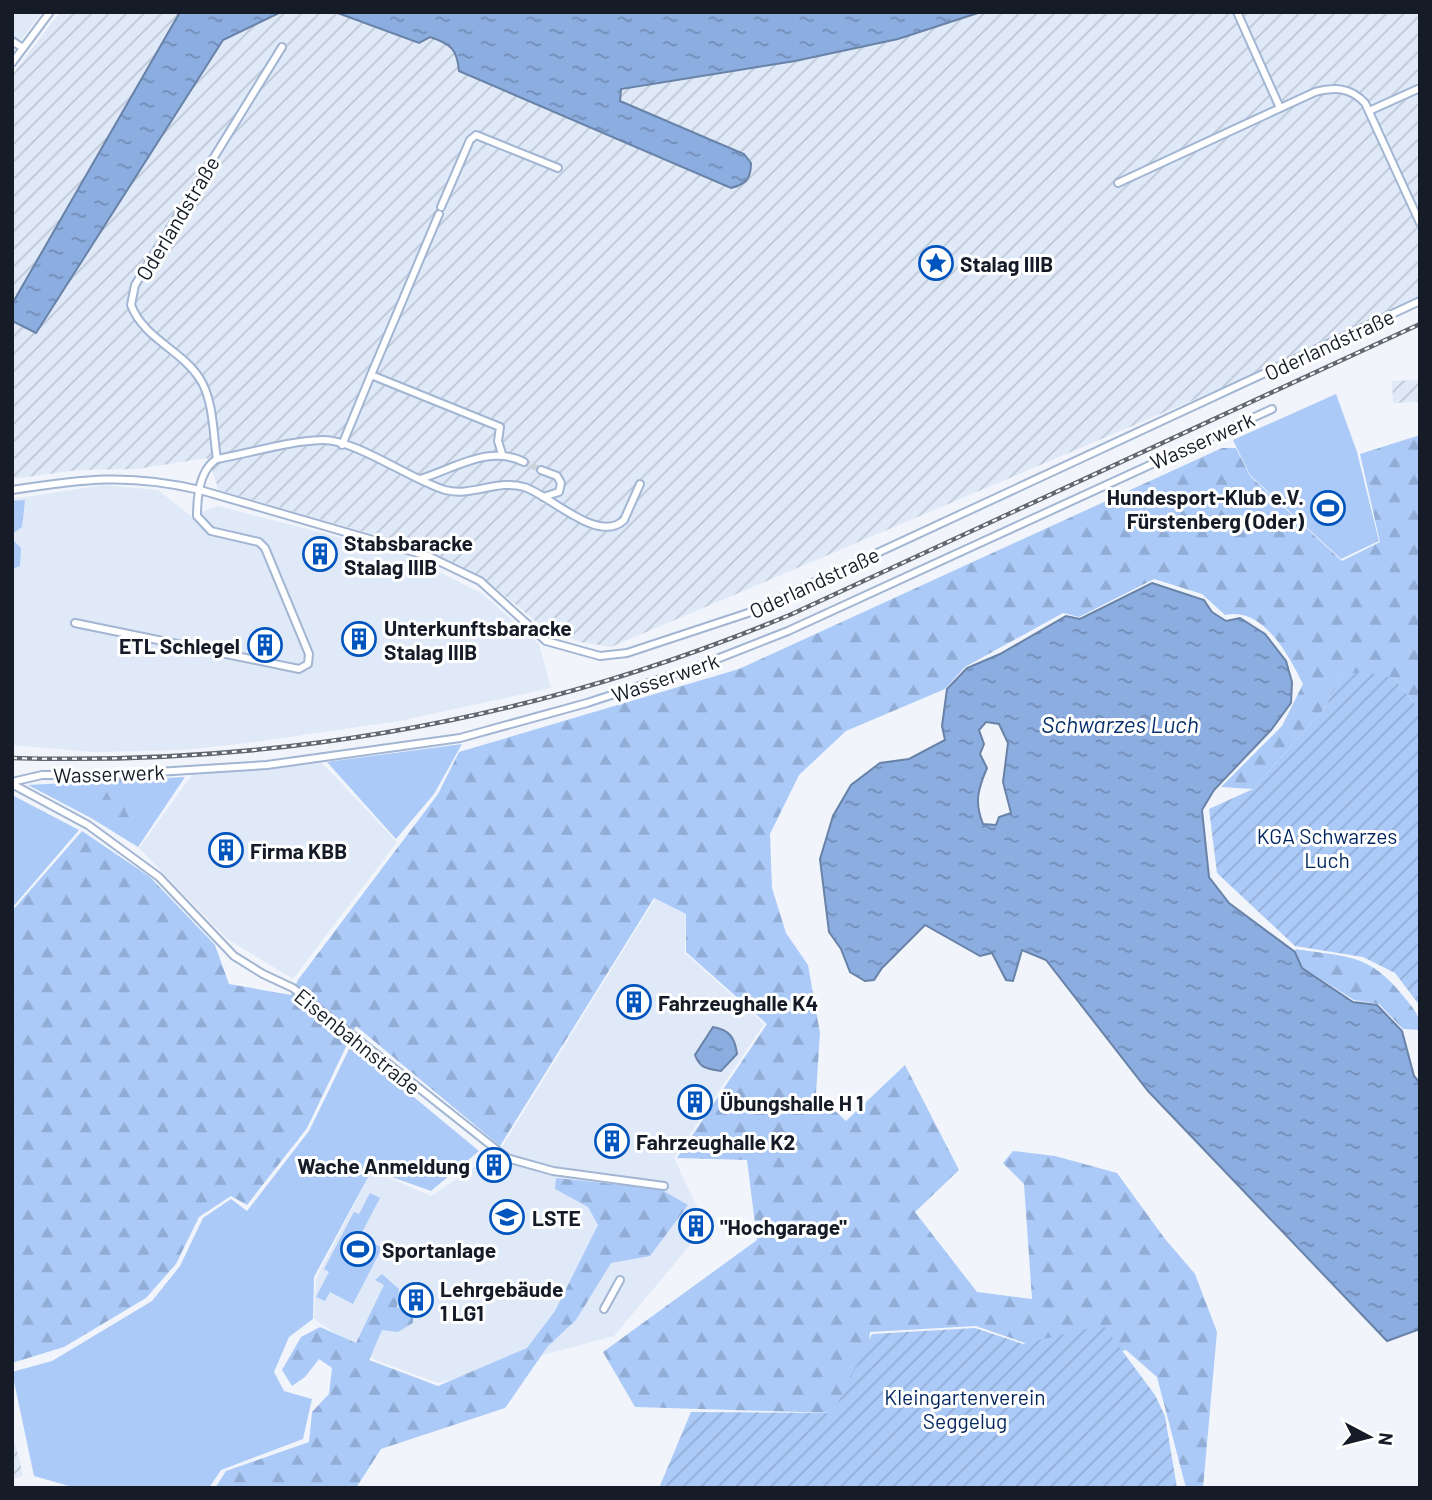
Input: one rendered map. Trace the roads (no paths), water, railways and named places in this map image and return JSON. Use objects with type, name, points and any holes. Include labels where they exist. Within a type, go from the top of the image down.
[{"type":"street","points":[[12,63],[50,12]]},
{"type":"street","points":[[1237,12],[1280,108]]},
{"type":"street","points":[[12,41],[23,48]]},
{"type":"street","name":"Oderlandstraße","points":[[217,459],[207,392],[200,377],[143,327],[131,305],[135,285],[282,47]]},
{"type":"street","points":[[1118,183],[1315,92],[1336,88],[1360,97],[1369,111],[1420,223]]},
{"type":"street","points":[[1369,111],[1420,88]]},
{"type":"street","points":[[342,445],[470,140],[476,135],[558,168]]},
{"type":"street","name":"Oderlandstraße","points":[[12,490],[118,477],[165,482],[200,491],[428,556],[480,582],[546,641],[600,656],[626,653],[748,613],[1420,301]]},
{"type":"street","points":[[371,375],[500,427],[498,441],[502,454]]},
{"type":"street","name":"Wasserwerk","points":[[12,783],[42,775],[110,775],[308,759],[460,738],[587,703],[694,668],[801,626],[1272,409]]},
{"type":"street","points":[[75,622],[299,669],[308,664],[309,654],[265,548],[259,542],[211,531],[203,526],[197,516],[200,491],[209,464],[217,459],[323,440],[342,445],[446,490],[466,492],[496,485],[524,487],[569,515],[609,527],[624,520],[640,484]]},
{"type":"street","points":[[420,479],[482,456],[502,454],[524,462]]},
{"type":"street","points":[[541,470],[557,476],[561,483],[559,492],[541,497]]},
{"type":"street","name":"Eisenbahnstraße","points":[[12,783],[88,825],[159,877],[234,956],[293,988],[502,1156],[553,1171],[664,1186]]},
{"type":"street","points":[[604,1309],[620,1280]]},
{"type":"water","points":[[180,12],[281,12],[223,40],[36,333],[12,321],[12,304]]},
{"type":"water","points":[[335,12],[981,12],[898,39],[795,61],[621,89],[620,101],[744,154],[751,163],[749,177],[744,183],[731,188],[459,71],[457,57],[452,48],[443,42],[430,37],[419,43]]},
{"type":"water","name":"Schwarzes Luch","points":[[1152,583],[1204,600],[1212,612],[1226,621],[1240,618],[1265,634],[1286,661],[1292,682],[1291,703],[1271,730],[1214,790],[1202,810],[1209,877],[1229,903],[1295,952],[1302,968],[1353,1002],[1377,1005],[1402,1031],[1414,1076],[1420,1083],[1420,1329],[1387,1341],[1148,1091],[1046,960],[1022,950],[1013,981],[1006,980],[992,953],[980,956],[925,925],[882,968],[874,980],[865,981],[850,972],[841,949],[829,932],[820,859],[833,816],[851,785],[880,763],[909,759],[945,740],[942,726],[947,689],[967,668],[1000,654],[1066,616],[1080,619]],"holes":[[[986,722],[999,724],[1008,743],[1003,782],[1011,813],[999,817],[996,825],[983,824],[978,796],[987,768],[980,754],[984,744],[979,730]]]},
{"type":"water","points":[[713,1027],[728,1033],[736,1048],[737,1054],[721,1071],[702,1066],[695,1055]]},
{"type":"tunnel","points":[[524,462],[541,470]]},
{"type":"railway","points":[[12,758],[113,758],[213,753],[312,743],[410,728],[603,682],[792,614],[1420,324]]},
{"type":"place","name":"Stalag IIIB","points":[[936,263]]},
{"type":"place","name":"Hundesport-Klub e.V. Fürstenberg (Oder)","points":[[1328,508]]},
{"type":"place","name":"Stabsbaracke Stalag IIIB","points":[[320,554]]},
{"type":"place","name":"Unterkunftsbaracke Stalag IIIB","points":[[359,639]]},
{"type":"place","name":"ETL Schlegel","points":[[265,645]]},
{"type":"place","name":"Firma KBB","points":[[226,850]]},
{"type":"place","name":"Fahrzeughalle K4","points":[[634,1002]]},
{"type":"place","name":"Übungshalle H 1","points":[[695,1102]]},
{"type":"place","name":"Fahrzeughalle K2","points":[[612,1141]]},
{"type":"place","name":"Wache Anmeldung","points":[[494,1165]]},
{"type":"place","name":"LSTE","points":[[507,1217]]},
{"type":"place","name":"\"Hochgarage\"","points":[[696,1226]]},
{"type":"place","name":"Sportanlage","points":[[358,1249]]},
{"type":"place","name":"Lehrgebäude 1 LG1","points":[[416,1300]]},
{"type":"park label","name":"KGA Schwarzes Luch","points":[[1327,847]]},
{"type":"park label","name":"Kleingartenverein Seggelug","points":[[965,1408]]}]
